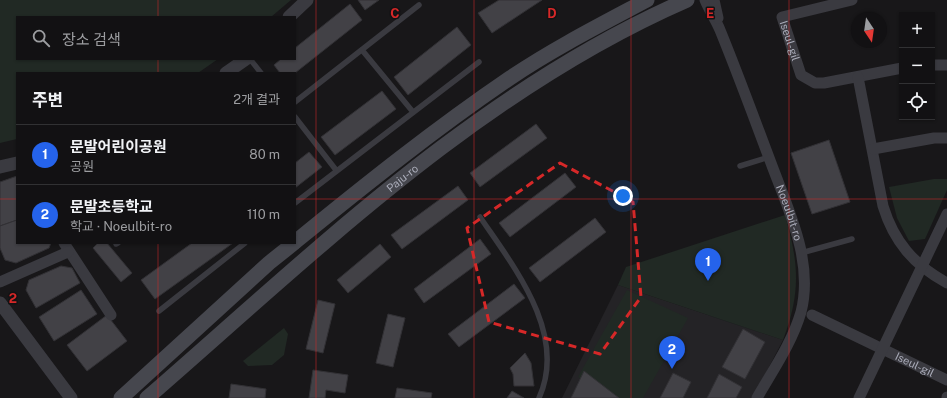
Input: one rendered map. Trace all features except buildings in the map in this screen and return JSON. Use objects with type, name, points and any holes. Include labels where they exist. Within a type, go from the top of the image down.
[{"type":"main road","name":"Paju-ro","points":[[296,241],[415,147],[511,78],[573,39],[647,0]]},
{"type":"main road","name":"Paju-ro","points":[[146,398],[324,244],[424,161],[527,87],[586,50],[645,19],[686,0]]},
{"type":"main road","name":"Paju-ro","points":[[121,398],[293,244]]},
{"type":"street","points":[[291,16],[307,0]]},
{"type":"street","name":"Noeulbit-ro","points":[[705,0],[720,28],[769,157],[798,235],[801,253],[803,280],[800,312],[792,336],[757,398]]},
{"type":"street","name":"Noeulbit-ro","points":[[714,0],[720,28]]},
{"type":"street","name":"Iseul-gil","points":[[852,0],[782,17],[801,75],[807,80],[815,83],[824,83],[899,69]]},
{"type":"street","points":[[227,72],[245,60]]},
{"type":"street","points":[[935,65],[947,64]]},
{"type":"street","points":[[858,77],[883,206],[888,222],[904,249],[922,267],[947,283]]},
{"type":"street","points":[[872,149],[934,138],[947,138]]},
{"type":"street","points":[[0,167],[16,162]]},
{"type":"street","name":"Iseul-gil","points":[[859,398],[947,214]]},
{"type":"street","points":[[0,282],[66,247],[111,315]]},
{"type":"street","points":[[0,303],[71,398]]},
{"type":"street","name":"Iseul-gil","points":[[812,315],[947,380]]},
{"type":"lane","points":[[296,101],[419,6]]},
{"type":"lane","points":[[362,50],[413,112]]},
{"type":"lane","points":[[251,60],[260,72]]},
{"type":"lane","points":[[296,202],[336,170],[479,62]]},
{"type":"lane","points":[[296,118],[336,170]]},
{"type":"lane","points":[[740,166],[769,157]]},
{"type":"lane","points":[[480,217],[512,264],[533,300],[540,319],[545,340],[546,361],[539,398]]},
{"type":"lane","points":[[801,253],[852,239]]},
{"type":"lane","points":[[159,311],[244,244]]},
{"type":"highlighted area","points":[[560,163],[633,202],[641,297],[600,354],[489,322],[467,228]]},
{"type":"shaded area","points":[[0,0],[291,0],[272,16],[16,16],[16,60],[217,60],[199,72],[16,72],[16,139],[0,143]]},
{"type":"shaded area","points":[[934,179],[947,179],[947,190],[925,239],[909,241],[897,218],[889,187]]},
{"type":"shaded area","points":[[785,215],[793,248],[796,278],[793,307],[783,340],[618,285],[626,267]]},
{"type":"shaded area","points":[[618,285],[783,340],[753,398],[562,398]]},
{"type":"shaded area","points":[[627,290],[688,318],[643,398],[615,398],[578,377]]},
{"type":"shaded area","points":[[284,328],[288,334],[284,355],[272,365],[248,366],[243,361]]},
{"type":"place","name":"문발어린이공원","points":[[708,281]]},
{"type":"place","name":"문발초등학교","points":[[672,369]]}]
